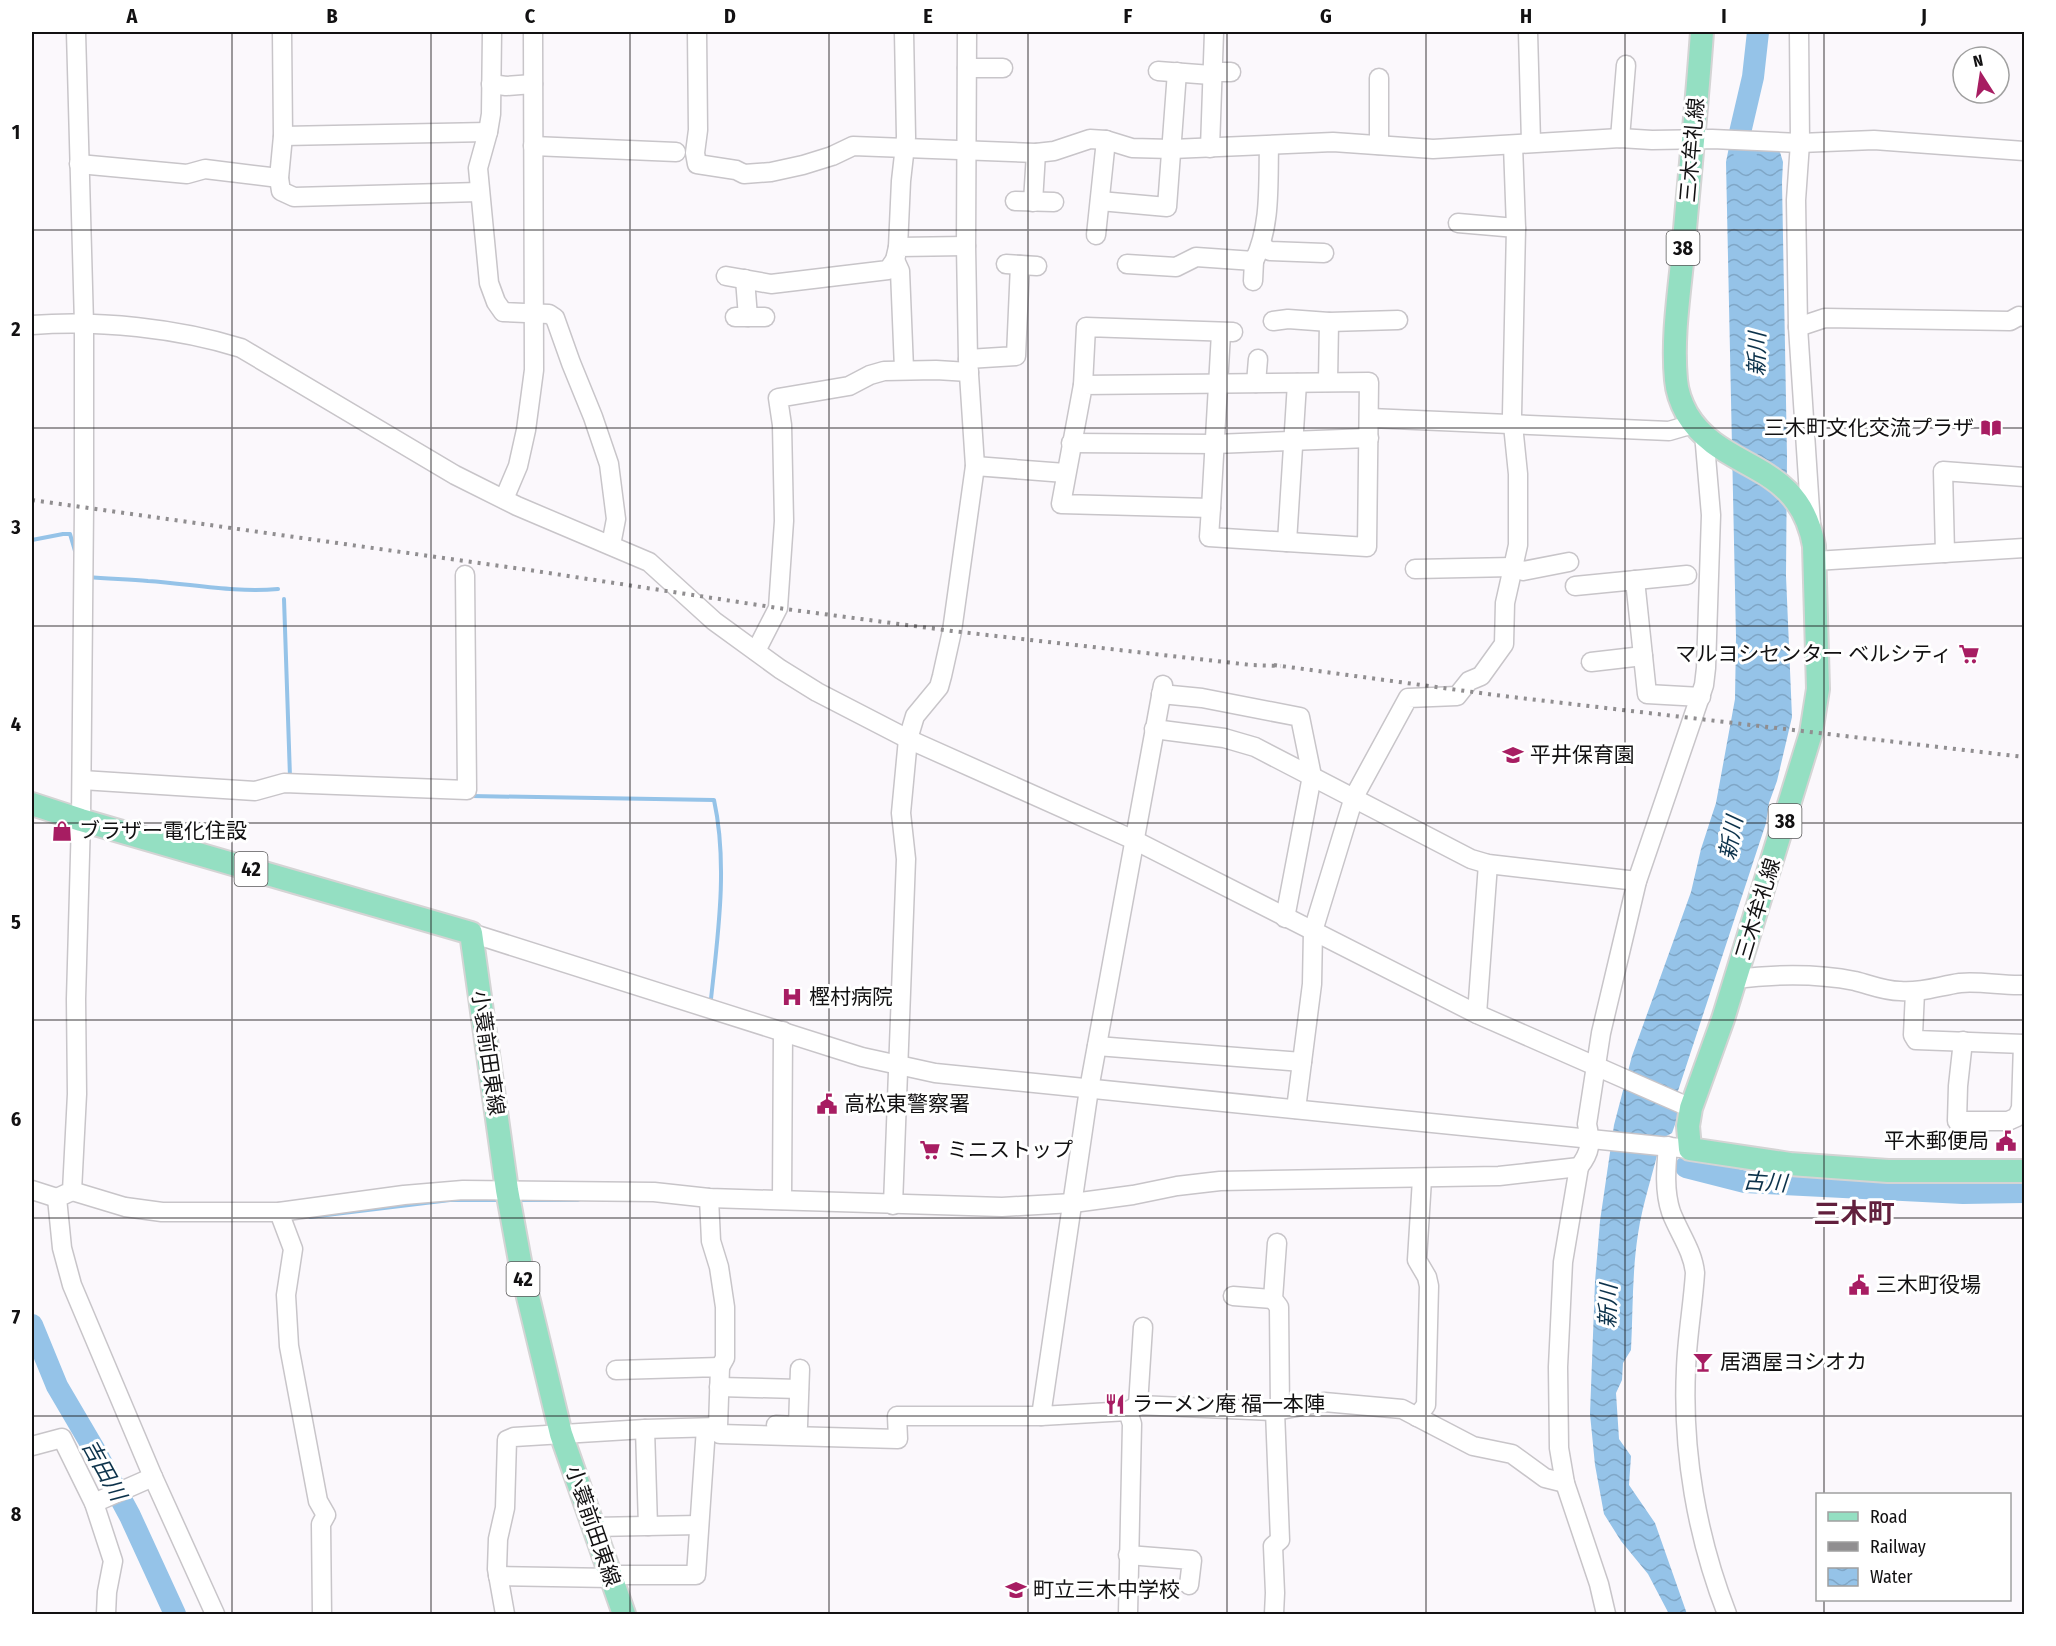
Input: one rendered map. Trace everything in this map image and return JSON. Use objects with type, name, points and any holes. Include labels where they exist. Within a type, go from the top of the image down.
[{"type":"main road","name":"三木牟礼線","points":[[1674,1147],[1688,1126],[1687,1106],[1736,979],[1811,733],[1818,689],[1815,561],[1811,530],[1803,509],[1774,479],[1706,435],[1679,399],[1675,351],[1702,140],[1702,32]]},
{"type":"main road","name":"42","points":[[32,804],[471,933]]},
{"type":"main road","name":"小蓑前田東線","points":[[471,933],[507,1190],[522,1272],[561,1434],[624,1614]]},
{"type":"main road","points":[[1674,1147],[1790,1164],[1888,1170],[2025,1171]]},
{"type":"street","points":[[76,32],[84,324],[82,780],[76,999],[77,1094],[64,1194],[62,1248],[72,1285],[153,1477],[215,1614]]},
{"type":"street","points":[[282,32],[283,136],[279,178],[281,192],[294,197],[479,192]]},
{"type":"street","points":[[492,32],[488,132],[478,168],[489,283],[496,302],[503,312],[549,314],[555,318],[609,464],[616,519],[611,545]]},
{"type":"street","points":[[504,499],[518,466],[532,396],[534,370],[533,32]]},
{"type":"street","points":[[697,32],[698,129],[695,160],[698,165],[736,170],[744,174],[771,172],[803,165],[853,146],[1036,153],[1054,151],[1090,139],[1106,140],[1132,148],[1172,149],[1334,142],[1433,149],[1620,138],[1800,143],[1874,140],[2025,151]]},
{"type":"street","points":[[904,32],[905,148],[897,253],[900,271],[904,369]]},
{"type":"street","points":[[893,1205],[906,859],[901,813],[908,739],[915,716],[939,687],[942,676],[952,630],[975,466],[969,366],[966,246],[967,32]]},
{"type":"street","points":[[1210,148],[1214,32]]},
{"type":"street","points":[[1296,1109],[1312,984],[1313,931],[1354,797],[1408,698],[1456,696],[1469,681],[1481,676],[1504,644],[1505,603],[1518,545],[1518,474],[1512,415],[1516,228],[1528,32]]},
{"type":"street","points":[[1799,32],[1800,143],[1796,200],[1798,327],[1811,530]]},
{"type":"street","points":[[1620,138],[1626,65]]},
{"type":"street","points":[[967,68],[1004,68]]},
{"type":"street","points":[[1158,71],[1231,72]]},
{"type":"street","points":[[1100,201],[1167,207],[1177,72]]},
{"type":"street","points":[[1379,78],[1380,145]]},
{"type":"street","points":[[491,84],[506,86],[533,84]]},
{"type":"street","points":[[283,136],[488,132]]},
{"type":"street","points":[[1096,235],[1106,140]]},
{"type":"street","points":[[533,146],[676,152]]},
{"type":"street","points":[[1253,281],[1266,227],[1269,146]]},
{"type":"street","points":[[1033,202],[1036,153]]},
{"type":"street","points":[[79,164],[187,174],[204,169],[279,178]]},
{"type":"street","points":[[1015,201],[1054,202]]},
{"type":"street","points":[[1458,223],[1516,228]]},
{"type":"street","points":[[897,253],[966,246]]},
{"type":"street","points":[[1127,264],[1176,267],[1197,252],[1324,253]]},
{"type":"street","points":[[726,276],[771,284],[888,270],[897,253]]},
{"type":"street","points":[[756,651],[778,608],[784,521],[782,425],[778,398],[849,386],[870,375],[884,371],[969,366],[1016,356],[1021,265]]},
{"type":"street","points":[[745,279],[749,317]]},
{"type":"street","points":[[1798,327],[1825,318],[2010,321],[2019,316],[2025,317]]},
{"type":"street","points":[[1273,321],[1288,319],[1329,322],[1398,320]]},
{"type":"street","points":[[32,325],[63,322],[164,330],[210,338],[241,348],[455,475],[504,499],[649,562],[714,621],[818,692],[908,739],[1134,840],[1477,1014],[1687,1106]]},
{"type":"street","points":[[1328,382],[1329,322]]},
{"type":"street","points":[[1083,385],[1219,383],[1369,382],[1367,547],[1209,537],[1211,508],[1219,383],[1227,332],[1086,327],[1083,385],[1061,504],[1211,508]]},
{"type":"street","points":[[1256,383],[1258,359]]},
{"type":"street","points":[[1287,542],[1298,383]]},
{"type":"street","points":[[1370,418],[1669,431],[1706,435],[1711,534],[1706,668],[1701,697],[1637,881],[1601,1033],[1587,1124],[1590,1138],[1588,1156],[1578,1167],[1563,1262],[1558,1367],[1559,1449],[1565,1483],[1599,1584],[1606,1614]]},
{"type":"street","points":[[1071,443],[1215,444],[1369,438]]},
{"type":"street","points":[[975,466],[1065,474]]},
{"type":"street","points":[[1946,553],[1943,471],[2025,477]]},
{"type":"street","points":[[1815,561],[2025,548]]},
{"type":"street","points":[[1415,569],[1513,567],[1523,571],[1569,562]]},
{"type":"street","points":[[82,780],[255,791],[284,783],[467,790],[465,575]]},
{"type":"street","points":[[1575,586],[1687,575]]},
{"type":"street","points":[[1635,580],[1647,694],[1701,697]]},
{"type":"street","points":[[1591,662],[1643,656]]},
{"type":"street","points":[[1041,1416],[1089,1089],[1162,690],[1300,717],[1312,776],[1285,918]]},
{"type":"street","points":[[1155,729],[1224,738],[1255,747],[1471,859],[1488,864],[1637,881]]},
{"type":"street","points":[[1477,1014],[1488,864]]},
{"type":"street","points":[[471,933],[862,1057],[934,1073],[1674,1147],[1666,1175],[1670,1209],[1694,1260],[1695,1274],[1685,1389],[1689,1458],[1699,1521],[1727,1614]]},
{"type":"street","points":[[1736,979],[1773,974],[1798,974],[1857,982],[1885,990],[1915,992],[1959,984],[2025,985]]},
{"type":"street","points":[[1915,992],[1913,1035],[1916,1040],[1963,1041],[2024,1044],[2021,1108],[2017,1117],[2008,1121],[1957,1121],[1963,1041]]},
{"type":"street","points":[[782,1200],[783,1031]]},
{"type":"street","points":[[1097,1046],[1302,1062]]},
{"type":"street","points":[[32,1190],[162,1212],[279,1212],[404,1195],[463,1190],[654,1192],[708,1198],[1002,1207],[1073,1203],[1220,1181],[1499,1176],[1578,1167]]},
{"type":"street","points":[[1417,1417],[1426,1406],[1429,1286],[1427,1277],[1417,1260],[1422,1179]]},
{"type":"street","points":[[498,1576],[696,1575],[699,1525],[714,1427],[720,1367],[725,1358],[725,1307],[711,1241],[708,1198]]},
{"type":"street","points":[[279,1212],[293,1249],[286,1295],[289,1346],[318,1500],[326,1515],[321,1524],[322,1614]]},
{"type":"street","points":[[1273,1299],[1277,1243]]},
{"type":"street","points":[[1233,1296],[1273,1299],[1280,1306],[1278,1411],[1280,1540],[1273,1546],[1274,1614]]},
{"type":"street","points":[[1128,1614],[1132,1424],[1143,1327]]},
{"type":"street","points":[[616,1370],[720,1367]]},
{"type":"street","points":[[505,1614],[498,1576],[498,1539],[505,1508],[507,1440],[514,1437],[645,1428],[798,1426],[800,1369]]},
{"type":"street","points":[[719,1387],[799,1389]]},
{"type":"street","points":[[714,1427],[720,1434],[898,1439],[897,1416],[1041,1416],[1133,1408],[1278,1411],[1324,1402],[1402,1409],[1473,1446],[1512,1454],[1545,1478],[1565,1483]]},
{"type":"street","points":[[645,1428],[648,1526]]},
{"type":"street","points":[[32,1446],[62,1438],[94,1503],[113,1561],[107,1592],[106,1614]]},
{"type":"street","points":[[94,1503],[153,1477]]},
{"type":"street","points":[[593,1527],[699,1525]]},
{"type":"street","points":[[1128,1555],[1192,1560],[1190,1585]]},
{"type":"water","points":[[1776,139],[1783,162],[1787,456],[1786,576],[1792,717],[1777,781],[1769,803],[1766,823],[1677,1094],[1683,1102],[1672,1133],[1661,1139],[1638,1234],[1631,1350],[1623,1363],[1622,1380],[1616,1393],[1619,1439],[1631,1456],[1629,1485],[1655,1523],[1687,1614],[1669,1614],[1648,1574],[1621,1541],[1604,1514],[1595,1465],[1590,1414],[1595,1282],[1600,1221],[1614,1125],[1632,1056],[1691,892],[1701,849],[1716,803],[1735,699],[1736,637],[1726,162],[1729,147]]},
{"type":"waterway","name":"新川","points":[[1747,160],[1739,137],[1753,77],[1758,32]]},
{"type":"waterway","points":[[32,540],[70,534],[75,551]]},
{"type":"waterway","points":[[88,577],[230,589],[278,589]]},
{"type":"waterway","points":[[284,599],[290,777]]},
{"type":"waterway","points":[[471,796],[714,800],[721,874],[719,924],[711,999]]},
{"type":"waterway","name":"古川","points":[[1686,1167],[1745,1182],[1963,1193],[2024,1192]]},
{"type":"waterway","points":[[310,1217],[450,1200],[500,1200]]},
{"type":"waterway","points":[[517,1200],[578,1200]]},
{"type":"waterway","name":"吉田川","points":[[32,1325],[57,1386],[130,1516],[175,1614]]},
{"type":"railway","points":[[32,500],[529,570],[778,608],[952,631],[1251,665],[1281,666]]},
{"type":"railway","points":[[1274,665],[1495,695],[2024,757]]},
{"type":"place","name":"三木町文化交流プラザ","points":[[1991,428]]},
{"type":"place","name":"マルヨシセンター ベルシティ","points":[[1969,654]]},
{"type":"place","name":"平井保育園","points":[[1513,755]]},
{"type":"place","name":"ブラザー電化住設","points":[[62,831]]},
{"type":"place","name":"樫村病院","points":[[792,997]]},
{"type":"place","name":"高松東警察署","points":[[827,1104]]},
{"type":"place","name":"平木郵便局","points":[[2006,1141]]},
{"type":"place","name":"ミニストップ","points":[[930,1150]]},
{"type":"place","name":"三木町役場","points":[[1859,1285]]},
{"type":"place","name":"居酒屋ヨシオカ","points":[[1703,1362]]},
{"type":"place","name":"ラーメン庵 福一本陣","points":[[1115,1404]]},
{"type":"place","name":"町立三木中学校","points":[[1016,1590]]},
{"type":"district","name":"三木町","points":[[1854,1214]]}]
